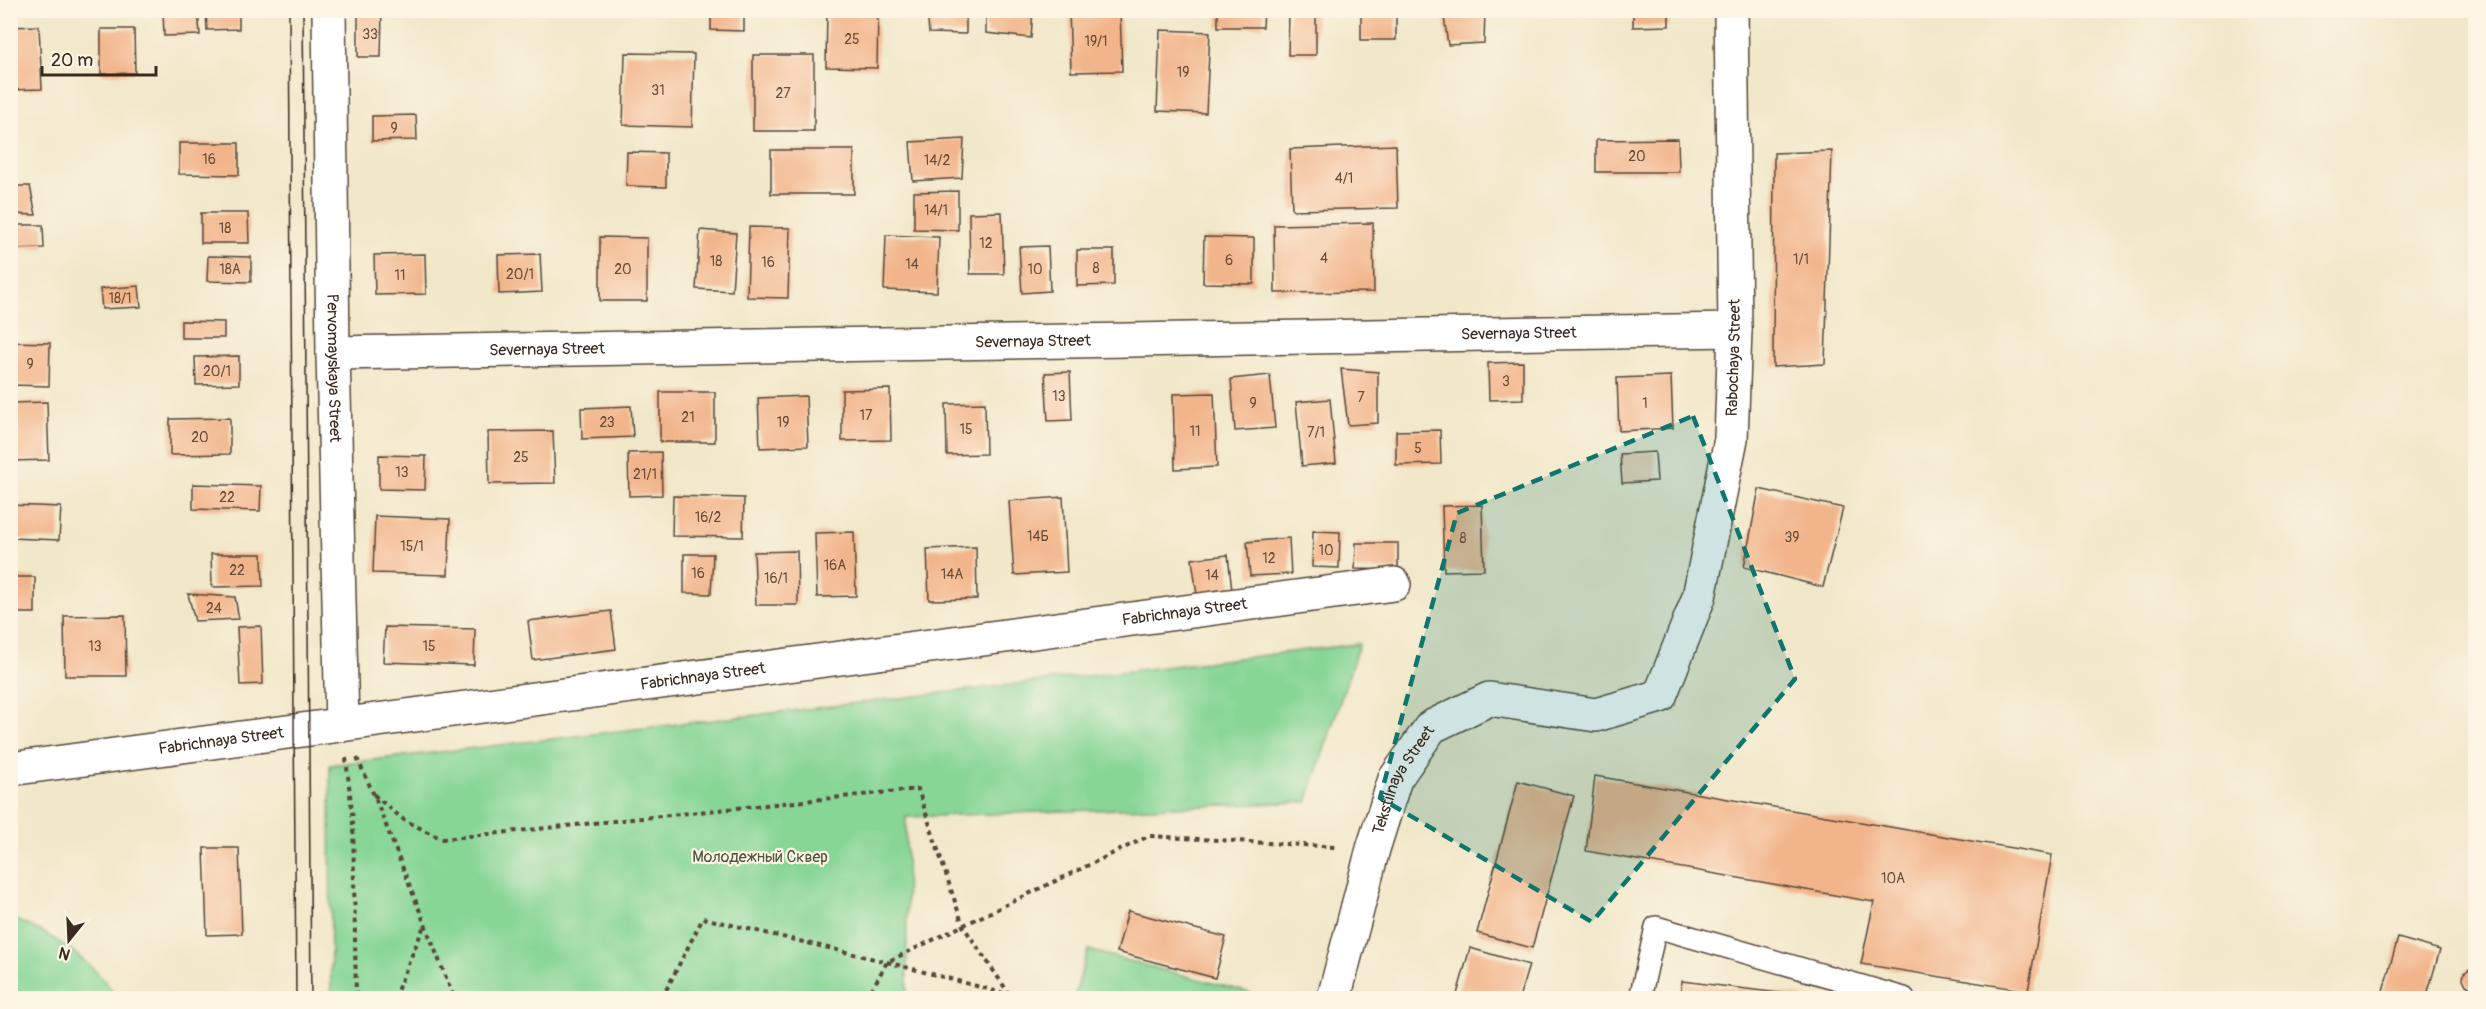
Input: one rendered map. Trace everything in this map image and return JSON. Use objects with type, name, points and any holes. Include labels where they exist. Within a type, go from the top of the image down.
[{"type":"street","name":"Pervomayskaya Street","points":[[329,10],[333,353],[342,725]]},
{"type":"street","name":"Rabochaya Street","points":[[1660,696],[1699,597],[1731,439],[1735,330],[1731,10]]},
{"type":"street","name":"Severnaya Street","points":[[333,353],[1735,330]]},
{"type":"street","name":"Fabrichnaya Street","points":[[10,769],[1394,584]]},
{"type":"street","name":"Tekstilnaya Street","points":[[1334,999],[1373,849],[1395,779],[1431,727],[1489,699],[1596,715],[1660,696]]},
{"type":"lane","points":[[1640,999],[1656,927],[1904,999]]},
{"type":"path","points":[[342,725],[374,795],[454,999]]},
{"type":"path","points":[[342,725],[353,821],[356,999]]},
{"type":"path","points":[[374,795],[404,820],[442,838],[918,789],[963,926],[1009,997]]},
{"type":"path","points":[[867,999],[887,962],[1149,836],[1373,849]]},
{"type":"path","points":[[662,999],[703,918],[887,962],[1009,997]]},
{"type":"path","points":[[394,999],[424,925]]},
{"type":"highlighted area","points":[[1693,416],[1795,679],[1592,922],[1380,798],[1457,513]]},
{"type":"green space","name":"Молодежный Сквер","points":[[1359,644],[1307,802],[906,817],[907,998],[331,998],[330,765]]},
{"type":"green space","points":[[10,918],[56,940],[84,960],[118,998],[11,998]]},
{"type":"green space","points":[[1088,950],[1269,998],[1074,998]]},
{"type":"building","points":[[163,10],[198,10],[200,35],[164,36]]},
{"type":"building","points":[[206,10],[239,10],[239,29],[207,30]]},
{"type":"building","points":[[358,10],[382,10],[381,57],[358,57]]},
{"type":"building","points":[[711,10],[744,10],[744,31],[711,30]]},
{"type":"building","points":[[827,10],[878,11],[877,68],[826,67]]},
{"type":"building","points":[[927,10],[966,10],[966,34],[929,33]]},
{"type":"building","points":[[986,10],[1033,10],[1031,38],[986,33]]},
{"type":"building","points":[[1069,10],[1120,10],[1122,71],[1071,72]]},
{"type":"building","points":[[1218,10],[1264,10],[1263,27],[1218,27]]},
{"type":"building","points":[[1289,10],[1316,10],[1316,55],[1288,55]]},
{"type":"building","points":[[1361,10],[1396,10],[1396,40],[1361,40]]},
{"type":"building","points":[[1443,10],[1485,10],[1484,43],[1448,45]]},
{"type":"building","points":[[1633,10],[1669,10],[1669,26],[1633,27]]},
{"type":"building","points":[[39,26],[42,89],[10,90],[10,27]]},
{"type":"building","points":[[101,29],[134,29],[135,73],[101,74]]},
{"type":"building","points":[[1160,30],[1210,32],[1206,113],[1157,111]]},
{"type":"building","points":[[625,53],[694,54],[692,127],[623,125]]},
{"type":"building","points":[[753,55],[814,55],[814,131],[753,131]]},
{"type":"building","points":[[416,115],[417,140],[372,141],[372,116]]},
{"type":"building","points":[[964,139],[962,178],[913,181],[910,142]]},
{"type":"building","points":[[1678,139],[1679,172],[1596,172],[1596,140]]},
{"type":"building","points":[[179,143],[239,143],[239,175],[179,174]]},
{"type":"building","points":[[1396,145],[1398,208],[1292,210],[1290,149]]},
{"type":"building","points":[[771,150],[854,150],[854,194],[771,194]]},
{"type":"building","points":[[1832,151],[1825,364],[1773,367],[1774,153]]},
{"type":"building","points":[[627,152],[666,153],[666,187],[626,186]]},
{"type":"building","points":[[10,186],[30,186],[36,215],[10,214]]},
{"type":"building","points":[[958,191],[958,230],[914,229],[914,192]]},
{"type":"building","points":[[1002,212],[1004,274],[970,274],[969,213]]},
{"type":"building","points":[[201,213],[248,213],[249,243],[201,243]]},
{"type":"building","points":[[1373,223],[1374,292],[1275,293],[1274,225]]},
{"type":"building","points":[[10,225],[43,225],[44,248],[10,249]]},
{"type":"building","points":[[749,227],[790,228],[788,298],[747,297]]},
{"type":"building","points":[[700,230],[736,233],[732,291],[696,289]]},
{"type":"building","points":[[886,235],[939,237],[937,292],[884,290]]},
{"type":"building","points":[[600,237],[647,238],[647,301],[600,301]]},
{"type":"building","points":[[1204,237],[1254,238],[1254,284],[1203,283]]},
{"type":"building","points":[[1048,246],[1050,291],[1022,293],[1019,247]]},
{"type":"building","points":[[1077,250],[1114,250],[1114,285],[1077,286]]},
{"type":"building","points":[[425,254],[426,294],[375,295],[374,255]]},
{"type":"building","points":[[540,254],[542,292],[499,294],[498,255]]},
{"type":"building","points":[[208,256],[251,257],[251,282],[207,281]]},
{"type":"building","points":[[139,286],[141,307],[102,309],[100,289]]},
{"type":"building","points":[[181,321],[224,322],[224,338],[181,338]]},
{"type":"building","points":[[10,342],[50,343],[49,386],[10,385]]},
{"type":"building","points":[[239,356],[239,384],[196,385],[195,357]]},
{"type":"building","points":[[1523,362],[1523,399],[1489,400],[1488,363]]},
{"type":"building","points":[[1341,369],[1378,372],[1378,423],[1348,425]]},
{"type":"building","points":[[1070,372],[1072,420],[1048,421],[1045,373]]},
{"type":"building","points":[[1270,375],[1275,428],[1235,431],[1231,379]]},
{"type":"building","points":[[1671,376],[1673,428],[1619,431],[1617,378]]},
{"type":"building","points":[[890,389],[891,440],[842,441],[842,390]]},
{"type":"building","points":[[660,392],[715,392],[715,442],[660,442]]},
{"type":"building","points":[[1214,393],[1217,467],[1175,469],[1173,394]]},
{"type":"building","points":[[806,396],[808,446],[760,448],[758,398]]},
{"type":"building","points":[[1330,399],[1336,463],[1302,466],[1296,402]]},
{"type":"building","points":[[47,402],[49,460],[10,461],[10,403]]},
{"type":"building","points":[[985,403],[986,454],[947,455],[946,404]]},
{"type":"building","points":[[631,406],[633,437],[582,439],[581,408]]},
{"type":"building","points":[[230,418],[230,454],[170,455],[170,419]]},
{"type":"building","points":[[1440,430],[1441,464],[1396,465],[1396,431]]},
{"type":"building","points":[[553,431],[555,483],[489,484],[488,432]]},
{"type":"building","points":[[661,452],[662,495],[629,496],[628,453]]},
{"type":"building","points":[[1655,452],[1657,481],[1622,483],[1620,454]]},
{"type":"building","points":[[379,455],[426,456],[425,490],[379,489]]},
{"type":"building","points":[[193,484],[261,486],[260,511],[193,509]]},
{"type":"building","points":[[1759,489],[1843,508],[1823,587],[1744,567]]},
{"type":"building","points":[[673,496],[744,498],[743,537],[672,536]]},
{"type":"building","points":[[1063,497],[1067,572],[1014,575],[1009,501]]},
{"type":"building","points":[[10,505],[61,507],[59,540],[10,538]]},
{"type":"building","points":[[1482,505],[1484,570],[1444,571],[1442,506]]},
{"type":"building","points":[[375,516],[450,519],[448,575],[373,573]]},
{"type":"building","points":[[1313,531],[1340,532],[1339,568],[1312,567]]},
{"type":"building","points":[[854,532],[856,596],[817,597],[815,533]]},
{"type":"building","points":[[1289,538],[1291,574],[1250,576],[1247,542]]},
{"type":"building","points":[[1356,543],[1398,543],[1398,570],[1355,569]]},
{"type":"building","points":[[976,547],[977,599],[929,600],[927,549]]},
{"type":"building","points":[[797,551],[798,605],[756,605],[754,552]]},
{"type":"building","points":[[211,554],[262,554],[263,586],[212,587]]},
{"type":"building","points":[[684,554],[713,554],[711,594],[684,593]]},
{"type":"building","points":[[1228,555],[1232,591],[1197,595],[1192,559]]},
{"type":"building","points":[[10,577],[35,577],[35,613],[10,613]]},
{"type":"building","points":[[188,594],[235,597],[239,619],[195,621]]},
{"type":"building","points":[[611,611],[616,649],[533,660],[528,621]]},
{"type":"building","points":[[125,615],[126,676],[65,676],[64,616]]},
{"type":"building","points":[[261,626],[263,684],[240,685],[237,627]]},
{"type":"building","points":[[385,627],[475,629],[474,665],[383,662]]},
{"type":"building","points":[[1595,776],[2052,855],[2028,991],[1861,964],[1874,902],[1586,851]]},
{"type":"building","points":[[1518,781],[1574,796],[1532,948],[1477,933]]},
{"type":"building","points":[[204,848],[239,848],[242,934],[207,935]]},
{"type":"building","points":[[1128,911],[1226,937],[1215,978],[1117,952]]},
{"type":"building","points":[[2398,938],[2440,950],[2426,998],[2395,998],[2382,994]]},
{"type":"building","points":[[2476,946],[2476,964],[2470,957]]},
{"type":"building","points":[[1470,948],[1529,965],[1519,998],[1456,998]]},
{"type":"building","points":[[2471,968],[2476,969],[2476,987],[2471,988],[2463,979],[2464,973]]},
{"type":"building","points":[[1682,981],[1811,997],[1811,998],[1680,998]]},
{"type":"tram line","points":[[289,10],[296,998]]},
{"type":"tram line","points":[[303,10],[311,998]]}]
